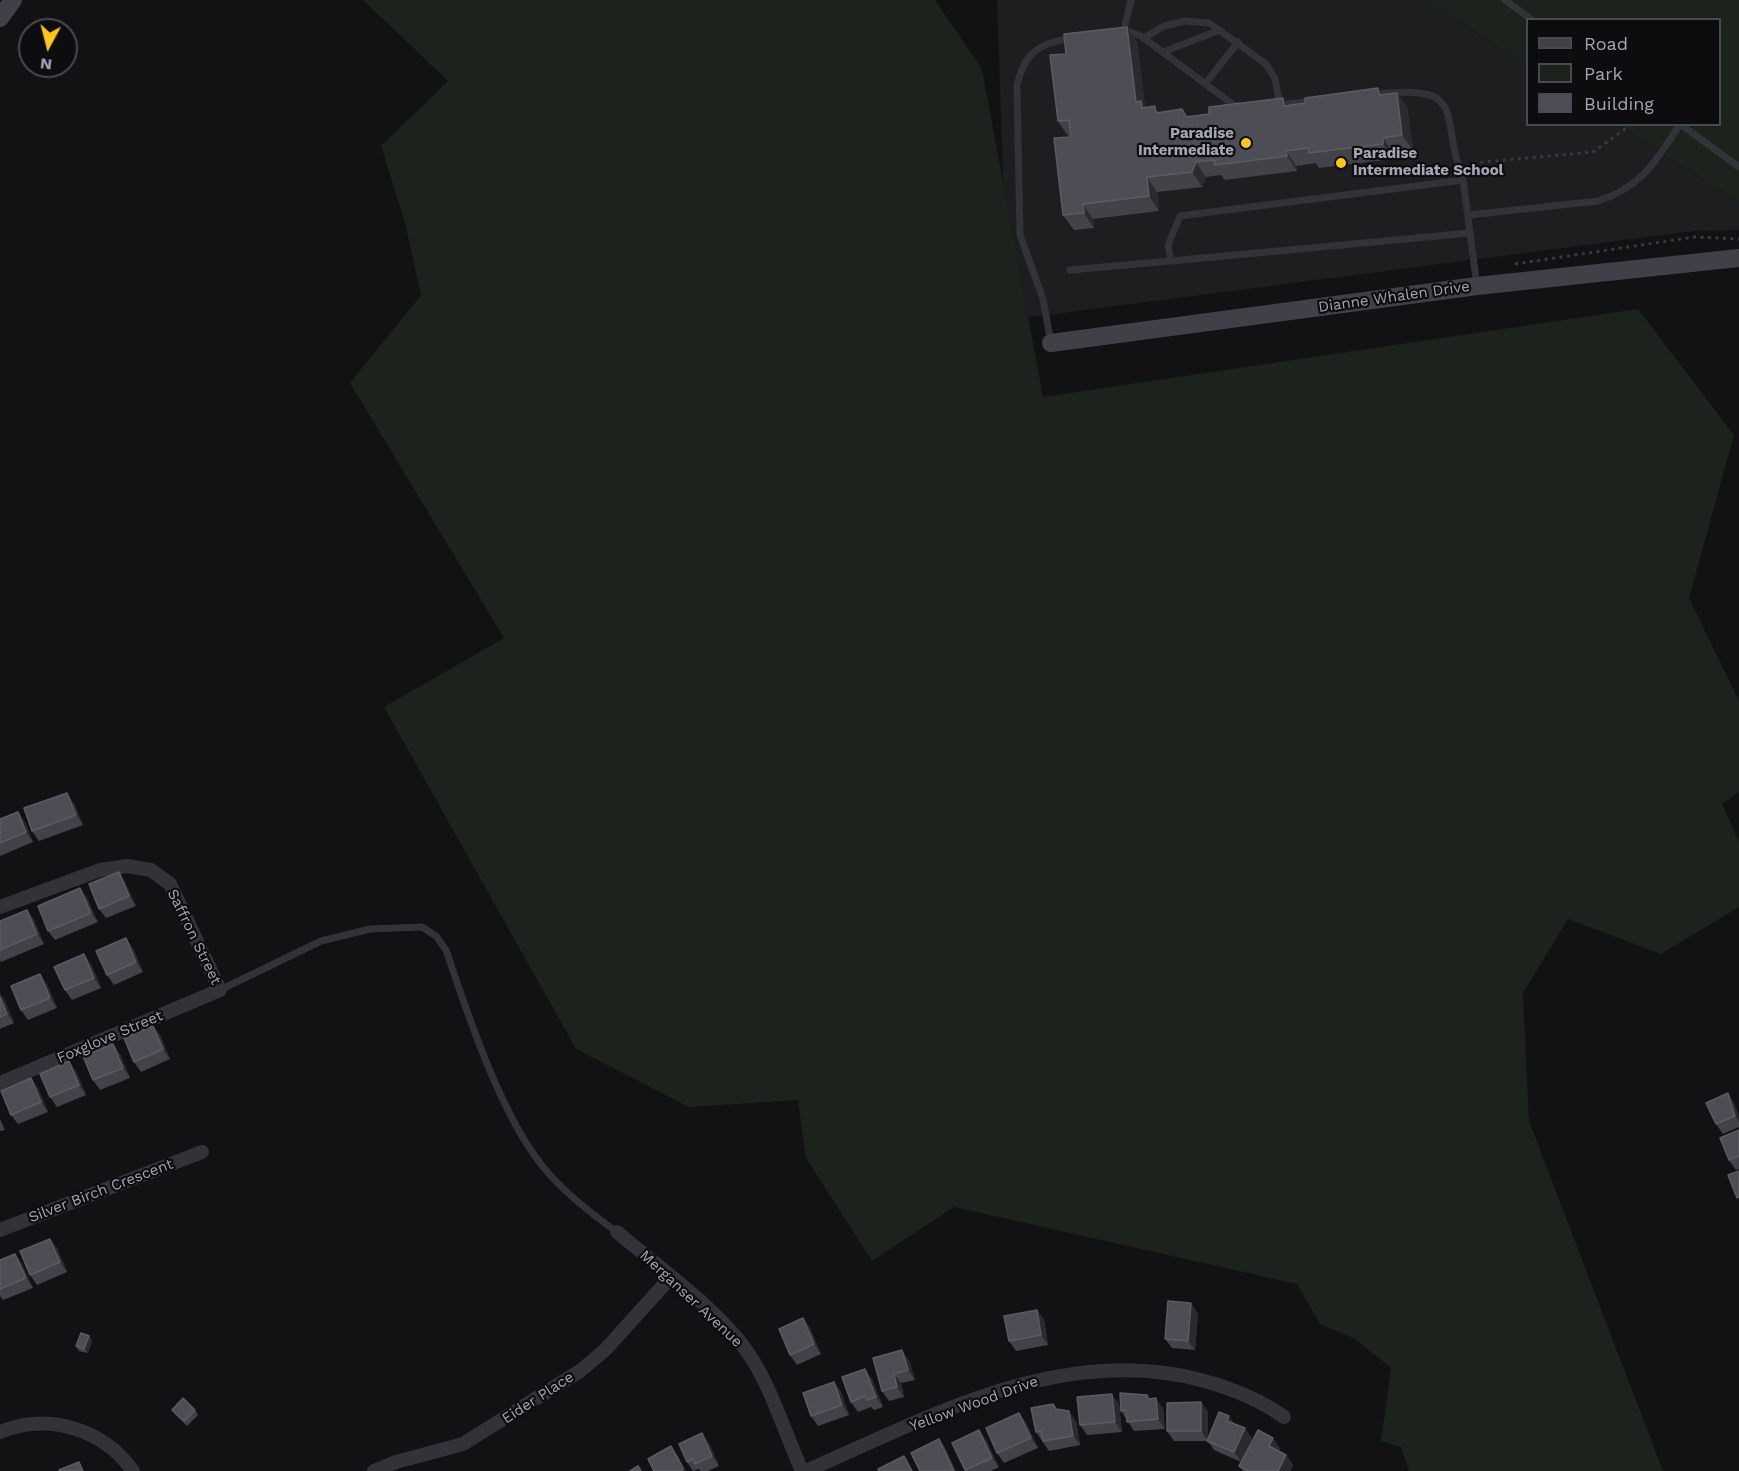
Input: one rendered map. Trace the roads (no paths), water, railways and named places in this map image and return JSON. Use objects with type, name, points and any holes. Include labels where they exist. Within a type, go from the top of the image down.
[{"type":"street","points":[[0,18],[13,0]]},
{"type":"street","name":"Dianne Whalen Drive","points":[[1051,343],[1477,286],[1739,258]]},
{"type":"street","name":"Saffron Street","points":[[0,907],[100,870],[127,866],[150,870],[170,884],[220,990]]},
{"type":"street","name":"Foxglove Street","points":[[0,1083],[220,990]]},
{"type":"street","name":"Silver Birch Crescent","points":[[0,1230],[202,1152]]},
{"type":"street","name":"Merganser Avenue","points":[[617,1232],[726,1327],[746,1350],[760,1374],[804,1471]]},
{"type":"street","name":"Eider Place","points":[[374,1471],[396,1462],[463,1444],[580,1371],[605,1350],[670,1278]]},
{"type":"street","name":"Yellow Wood Drive","points":[[804,1471],[986,1396],[1060,1374],[1088,1370],[1139,1369],[1184,1375],[1243,1393],[1284,1417]]},
{"type":"street","points":[[0,1432],[28,1424],[72,1427],[88,1433],[113,1450],[133,1471]]},
{"type":"lane","points":[[1124,30],[1131,0]]},
{"type":"lane","points":[[1505,0],[1529,18]]},
{"type":"lane","points":[[1144,38],[1164,26],[1185,21],[1209,23],[1266,64],[1275,79],[1280,105]]},
{"type":"lane","points":[[1115,31],[1124,30],[1144,38],[1234,106],[1251,106]]},
{"type":"lane","points":[[1163,52],[1220,30]]},
{"type":"lane","points":[[1051,343],[1043,299],[1020,235],[1017,86],[1021,66],[1029,56],[1053,41],[1085,36]]},
{"type":"lane","points":[[1205,84],[1238,42]]},
{"type":"lane","points":[[1368,95],[1425,92],[1441,101],[1449,115],[1455,159],[1463,180],[1477,286]]},
{"type":"lane","points":[[1270,106],[1324,100]]},
{"type":"lane","points":[[1468,215],[1598,201],[1615,196],[1632,187],[1649,171],[1679,126]]},
{"type":"lane","points":[[1681,126],[1739,167]]},
{"type":"lane","points":[[1171,261],[1168,244],[1180,216],[1463,180]]},
{"type":"lane","points":[[1070,270],[1470,233]]},
{"type":"lane","points":[[220,990],[321,941],[370,929],[422,927],[436,936],[446,950],[488,1064],[527,1142],[549,1174],[575,1199],[617,1232]]},
{"type":"place","name":"Paradise Intermediate","points":[[1246,143]]},
{"type":"place","name":"Paradise Intermediate School","points":[[1341,163]]}]
